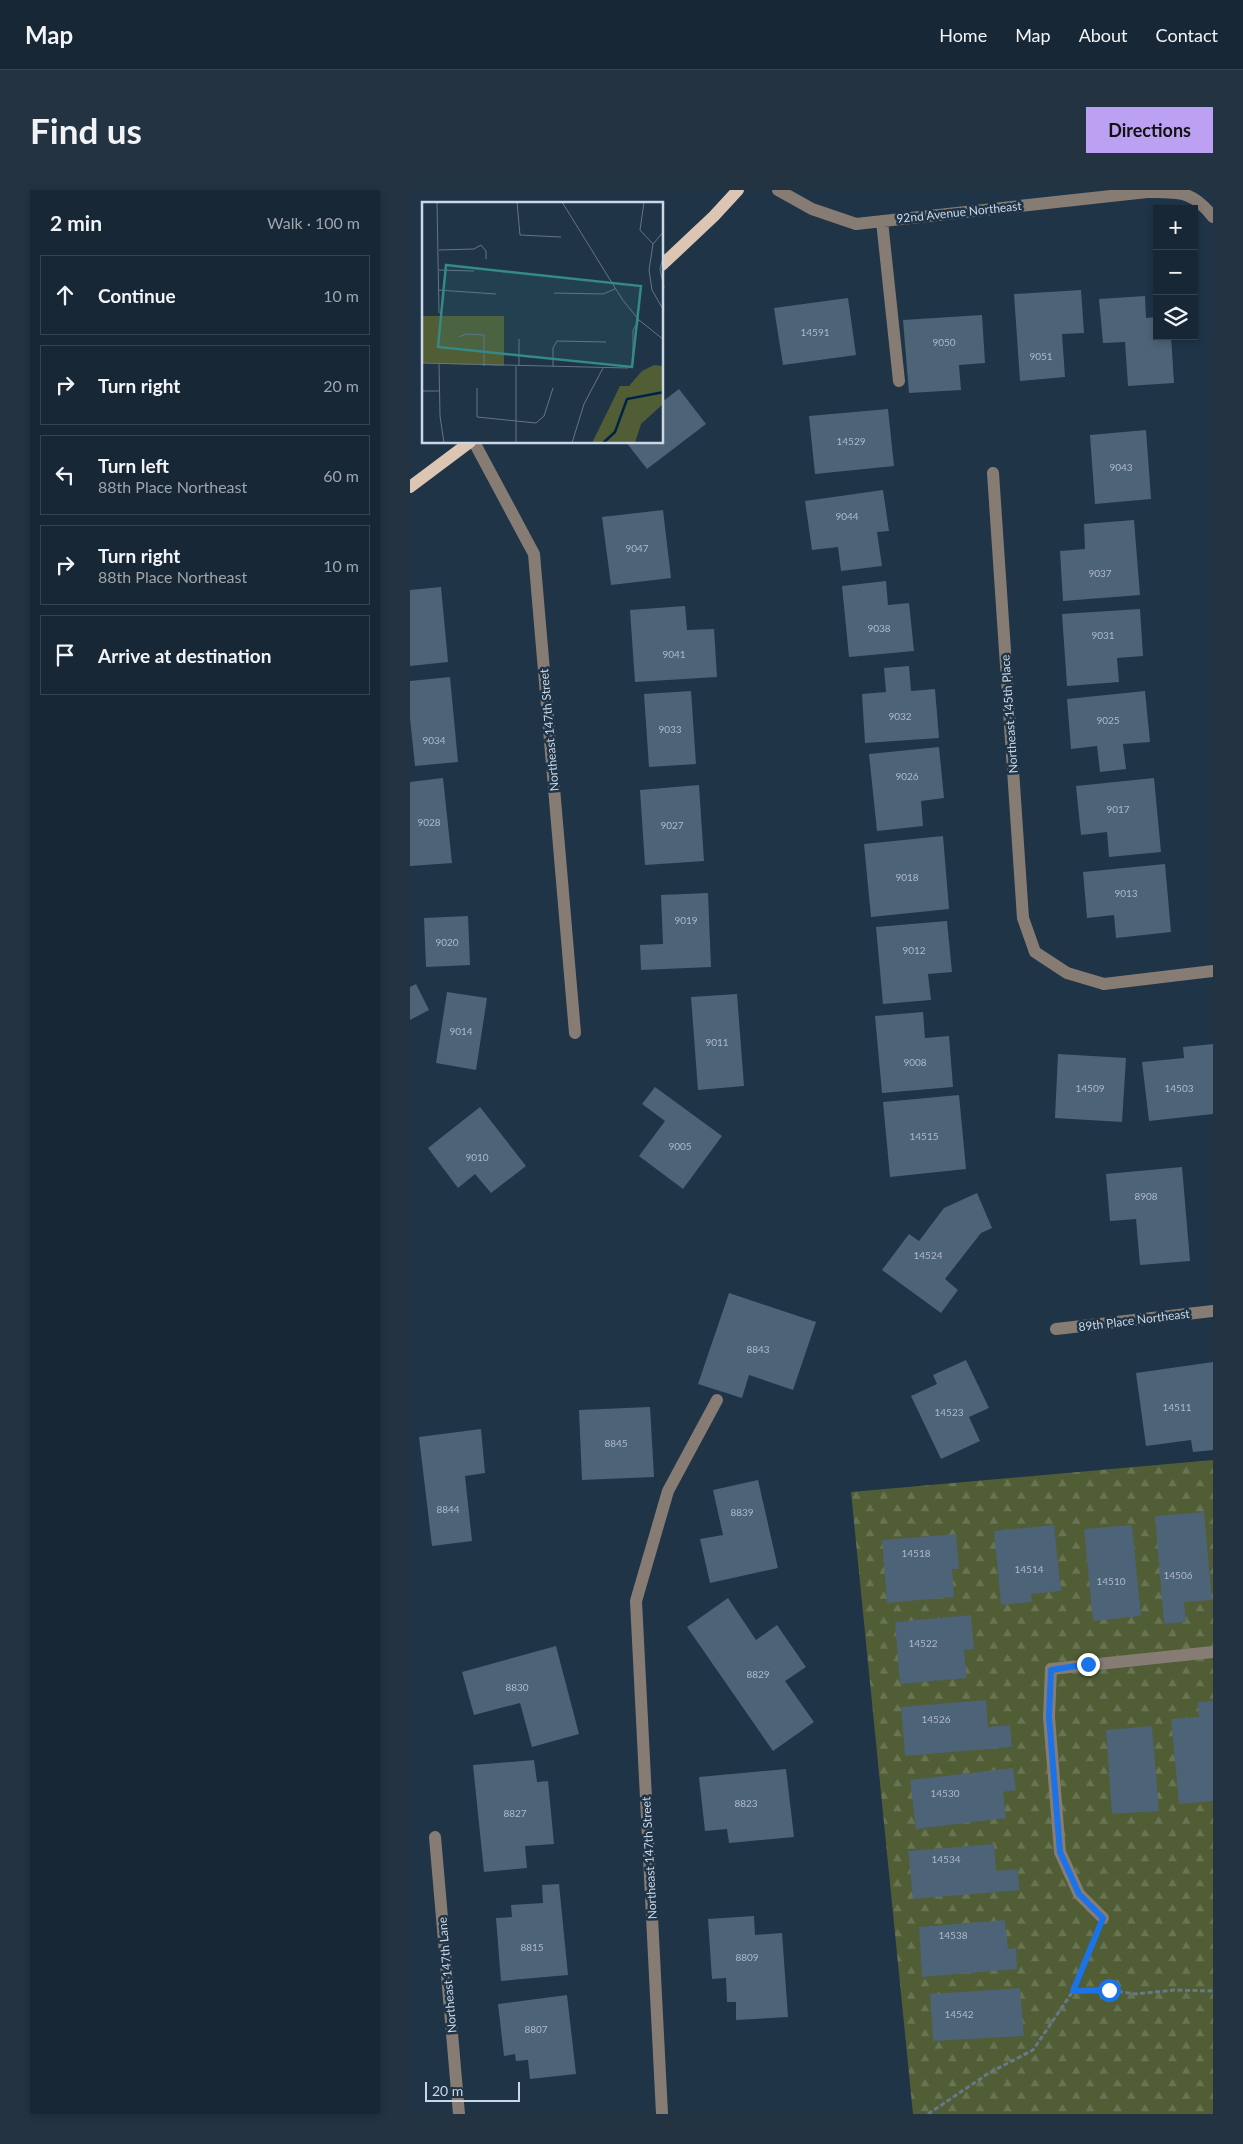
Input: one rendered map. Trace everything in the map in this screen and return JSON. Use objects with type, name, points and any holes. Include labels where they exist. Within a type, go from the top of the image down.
[{"type":"main road","points":[[664,263],[714,216],[738,190]]},
{"type":"main road","points":[[410,488],[467,444]]},
{"type":"street","name":"92nd Avenue Northeast","points":[[778,190],[812,209],[856,224],[1147,192],[1181,192],[1203,204],[1213,218]]},
{"type":"street","points":[[882,221],[899,382]]},
{"type":"street","name":"Northeast 147th Street","points":[[475,444],[534,554],[574,1033]]},
{"type":"street","name":"Northeast 145th Place","points":[[993,474],[1023,918],[1034,952],[1067,973],[1104,984],[1213,971]]},
{"type":"street","name":"89th Place Northeast","points":[[1056,1329],[1213,1310]]},
{"type":"street","name":"Northeast 147th Street","points":[[662,2114],[636,1601],[668,1491],[718,1400]]},
{"type":"street","points":[[1103,1918],[1079,1894],[1060,1852],[1049,1717],[1051,1670],[1213,1652]]},
{"type":"street","name":"Northeast 147th Lane","points":[[435,1836],[459,2114]]},
{"type":"path","points":[[928,2114],[988,2073],[1033,2050],[1073,1991],[1103,1918]]},
{"type":"path","points":[[1073,1991],[1109,1990],[1135,1994],[1174,1990],[1213,1991]]},
{"type":"green space","points":[[1213,1460],[1213,2114],[913,2114],[851,1492]]},
{"type":"building","points":[[1081,290],[1084,333],[1062,334],[1065,377],[1020,381],[1014,294]]},
{"type":"building","points":[[1145,296],[1146,318],[1153,317],[1153,340],[1171,340],[1174,383],[1128,386],[1125,342],[1103,343],[1099,299]]},
{"type":"building","points":[[848,298],[856,355],[783,365],[774,308]]},
{"type":"building","points":[[982,315],[985,363],[959,365],[961,390],[909,393],[903,320]]},
{"type":"building","points":[[679,389],[706,424],[647,469],[628,444],[664,444],[664,400]]},
{"type":"building","points":[[888,409],[894,466],[815,474],[809,416]]},
{"type":"building","points":[[1146,430],[1151,499],[1095,504],[1090,435]]},
{"type":"building","points":[[883,490],[889,531],[877,532],[882,566],[841,571],[838,547],[812,550],[805,501]]},
{"type":"building","points":[[663,510],[671,578],[611,585],[602,517]]},
{"type":"building","points":[[1134,520],[1140,595],[1063,601],[1060,551],[1085,549],[1084,524]]},
{"type":"building","points":[[886,581],[888,605],[909,603],[914,651],[849,657],[842,586]]},
{"type":"building","points":[[441,587],[448,662],[410,666],[410,590]]},
{"type":"building","points":[[685,606],[687,630],[714,629],[717,677],[635,682],[630,610]]},
{"type":"building","points":[[1140,609],[1143,656],[1117,658],[1119,682],[1067,686],[1062,614]]},
{"type":"building","points":[[909,666],[911,691],[935,689],[939,738],[865,743],[862,694],[886,692],[884,668]]},
{"type":"building","points":[[450,677],[458,762],[415,766],[410,718],[410,681]]},
{"type":"building","points":[[691,691],[696,764],[649,767],[644,694]]},
{"type":"building","points":[[1145,691],[1150,742],[1123,744],[1126,769],[1100,772],[1097,746],[1071,749],[1067,699]]},
{"type":"building","points":[[939,747],[944,798],[921,801],[923,826],[877,831],[869,754]]},
{"type":"building","points":[[443,778],[452,863],[410,866],[410,782]]},
{"type":"building","points":[[1154,778],[1161,852],[1109,857],[1107,832],[1081,835],[1076,786]]},
{"type":"building","points":[[699,785],[704,861],[645,865],[640,790]]},
{"type":"building","points":[[943,836],[949,909],[871,917],[864,844]]},
{"type":"building","points":[[1165,864],[1171,932],[1116,938],[1114,915],[1087,918],[1083,872]]},
{"type":"building","points":[[708,893],[711,967],[641,970],[640,945],[663,944],[661,895]]},
{"type":"building","points":[[468,916],[470,965],[426,967],[424,918]]},
{"type":"building","points":[[947,921],[952,972],[928,974],[931,1000],[883,1004],[876,927]]},
{"type":"building","points":[[416,984],[429,1010],[410,1020],[410,987]]},
{"type":"building","points":[[447,992],[487,998],[476,1070],[436,1063]]},
{"type":"building","points":[[737,994],[744,1086],[698,1090],[691,997]]},
{"type":"building","points":[[923,1012],[925,1038],[949,1036],[953,1087],[882,1093],[875,1016]]},
{"type":"building","points":[[1213,1044],[1213,1114],[1149,1121],[1142,1062],[1184,1058],[1183,1047]]},
{"type":"building","points":[[1058,1054],[1126,1058],[1122,1122],[1055,1118]]},
{"type":"building","points":[[655,1087],[722,1136],[683,1189],[639,1156],[665,1121],[642,1104]]},
{"type":"building","points":[[959,1095],[966,1169],[890,1177],[883,1102]]},
{"type":"building","points":[[480,1107],[526,1166],[491,1193],[475,1174],[458,1188],[428,1148]]},
{"type":"building","points":[[1182,1167],[1190,1261],[1140,1265],[1136,1219],[1110,1221],[1106,1174]]},
{"type":"building","points":[[977,1193],[992,1228],[981,1233],[945,1279],[958,1290],[941,1313],[882,1270],[909,1234],[919,1241],[944,1208]]},
{"type":"building","points":[[729,1293],[816,1322],[793,1390],[749,1375],[742,1398],[698,1384]]},
{"type":"building","points":[[966,1360],[989,1408],[969,1417],[980,1441],[941,1459],[911,1396],[937,1384],[933,1375]]},
{"type":"building","points":[[1213,1362],[1213,1450],[1193,1452],[1191,1440],[1146,1446],[1136,1373]]},
{"type":"building","points":[[650,1407],[654,1477],[582,1480],[579,1410]]},
{"type":"building","points":[[481,1429],[485,1473],[465,1476],[472,1541],[432,1546],[419,1437]]},
{"type":"building","points":[[758,1480],[778,1568],[710,1583],[700,1539],[723,1535],[713,1490]]},
{"type":"building","points":[[1204,1512],[1212,1600],[1184,1602],[1186,1622],[1164,1624],[1155,1516]]},
{"type":"building","points":[[1054,1525],[1061,1591],[1031,1594],[1032,1602],[1001,1605],[994,1531]]},
{"type":"building","points":[[1132,1525],[1141,1616],[1093,1621],[1084,1529]]},
{"type":"building","points":[[956,1534],[959,1569],[952,1569],[954,1597],[887,1603],[882,1540]]},
{"type":"building","points":[[728,1598],[756,1640],[777,1625],[806,1667],[785,1681],[814,1722],[773,1751],[687,1627]]},
{"type":"building","points":[[971,1615],[974,1649],[964,1650],[967,1678],[900,1684],[895,1622]]},
{"type":"building","points":[[556,1646],[579,1734],[532,1747],[520,1703],[474,1715],[462,1672]]},
{"type":"building","points":[[986,1700],[988,1727],[1010,1725],[1012,1747],[905,1756],[901,1707]]},
{"type":"building","points":[[1213,1701],[1213,1801],[1179,1804],[1171,1719],[1199,1717],[1198,1702]]},
{"type":"building","points":[[1152,1726],[1159,1811],[1112,1814],[1106,1730]]},
{"type":"building","points":[[534,1760],[537,1782],[548,1781],[554,1844],[525,1846],[527,1868],[484,1872],[473,1765]]},
{"type":"building","points":[[1013,1768],[1016,1790],[1003,1792],[1006,1818],[916,1829],[910,1780]]},
{"type":"building","points":[[786,1769],[794,1837],[729,1843],[727,1829],[705,1831],[699,1777]]},
{"type":"building","points":[[994,1844],[996,1871],[1017,1869],[1020,1890],[913,1899],[908,1851]]},
{"type":"building","points":[[559,1884],[568,1975],[501,1981],[496,1918],[512,1917],[511,1905],[543,1903],[542,1885]]},
{"type":"building","points":[[754,1916],[755,1935],[782,1933],[788,2017],[736,2020],[736,2002],[727,2002],[726,1978],[712,1979],[708,1919]]},
{"type":"building","points":[[1005,1920],[1008,1949],[1016,1948],[1017,1969],[922,1977],[919,1927]]},
{"type":"building","points":[[1020,1988],[1024,2036],[933,2041],[930,1994]]},
{"type":"building","points":[[567,1995],[576,2074],[530,2079],[528,2060],[516,2061],[515,2054],[504,2056],[498,2004]]},
{"type":"route","points":[[1088,1664],[1051,1670],[1049,1717],[1060,1852],[1079,1894],[1103,1918],[1073,1991],[1109,1990]]}]
